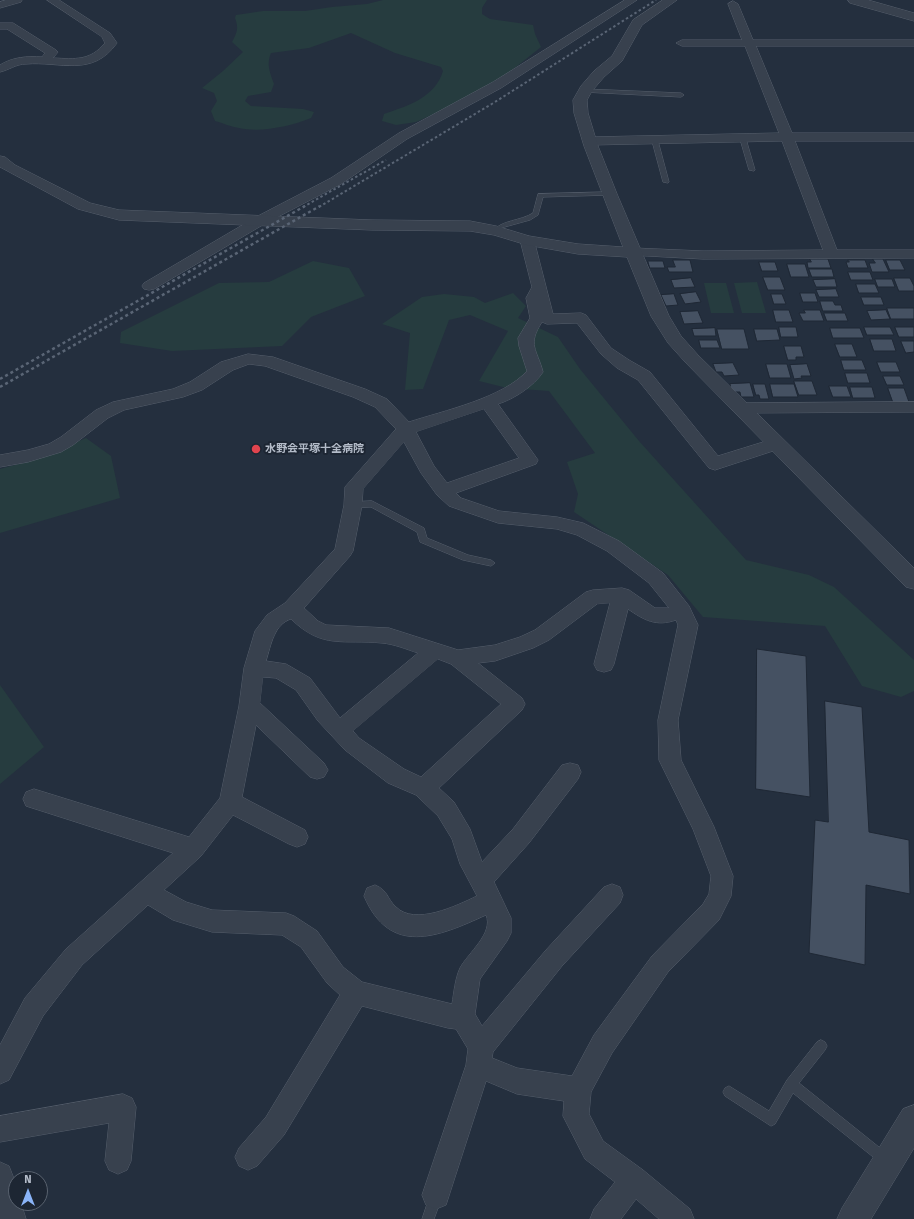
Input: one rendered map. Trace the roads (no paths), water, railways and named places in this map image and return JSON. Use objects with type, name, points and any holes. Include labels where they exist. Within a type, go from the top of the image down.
[{"type":"street","points":[[0,5],[17,0]]},
{"type":"street","points":[[0,69],[15,62],[82,62],[95,58],[106,51],[111,43],[106,35],[52,0]]},
{"type":"street","points":[[149,286],[261,220],[336,181],[403,136],[497,85],[632,0]]},
{"type":"street","points":[[671,0],[636,23],[617,58],[599,74],[585,91],[580,100],[581,113],[609,194],[660,316],[674,339],[740,408],[914,581]]},
{"type":"street","points":[[854,0],[914,17]]},
{"type":"street","points":[[733,4],[787,137],[832,255]]},
{"type":"street","points":[[0,26],[9,24],[52,52],[45,61]]},
{"type":"street","points":[[682,43],[914,43]]},
{"type":"street","points":[[590,141],[655,141],[787,137],[914,137]]},
{"type":"street","points":[[0,160],[10,168],[84,206],[119,215],[372,225],[470,226],[496,231],[527,240],[578,249],[634,252],[703,255],[914,254]]},
{"type":"street","points":[[527,240],[547,319],[581,318],[606,351],[623,364],[644,376],[715,464],[776,444]]},
{"type":"street","points":[[0,1071],[34,1007],[74,957],[193,849],[230,802],[249,706],[254,668],[264,631],[274,620],[292,608],[310,591],[344,551],[354,505],[354,487],[406,429],[499,398],[522,383],[535,372],[533,361],[528,353],[526,338],[537,318],[533,298],[539,287]]},
{"type":"street","points":[[0,461],[28,456],[55,448],[67,441],[102,414],[119,406],[177,393],[196,386],[227,366],[248,359],[267,361],[359,393],[382,404],[406,429],[427,468],[443,491],[455,502],[498,517],[557,523],[589,533],[613,546],[656,578],[682,611],[688,625],[668,720],[670,760],[703,827],[722,876],[720,896],[711,912],[660,964],[603,1044],[578,1090],[576,1116],[594,1150],[634,1179],[680,1219]]},
{"type":"street","points":[[443,491],[530,460],[488,402]]},
{"type":"street","points":[[740,408],[914,407]]},
{"type":"street","points":[[458,658],[495,653],[526,643],[542,635],[593,597],[622,595],[651,615],[670,615],[682,611]]},
{"type":"street","points":[[604,664],[622,595]]},
{"type":"street","points":[[292,608],[317,629],[331,633],[377,634],[389,636],[458,658],[515,704],[424,788]]},
{"type":"street","points":[[339,731],[434,651]]},
{"type":"street","points":[[254,668],[279,670],[303,684],[324,715],[352,744],[396,776],[424,788],[446,809],[462,836],[471,864],[492,901],[499,918],[499,933],[468,975],[464,1003],[463,1017],[480,1056],[517,1081],[578,1090]]},
{"type":"street","points":[[249,706],[318,770]]},
{"type":"street","points":[[481,880],[521,836],[570,772]]},
{"type":"street","points":[[34,799],[193,849]]},
{"type":"street","points":[[230,802],[297,837]]},
{"type":"street","points":[[146,892],[181,912],[212,921],[286,924],[309,939],[335,975],[356,992],[448,1016],[463,1017]]},
{"type":"street","points":[[432,1207],[480,1056],[554,958],[612,895]]},
{"type":"street","points":[[375,896],[388,916],[399,923],[416,926],[445,921],[492,901]]},
{"type":"street","points":[[248,1157],[275,1126],[356,992]]},
{"type":"street","points":[[0,1129],[123,1107],[118,1161]]},
{"type":"street","points":[[853,1219],[914,1120]]},
{"type":"street","points":[[0,1175],[12,1219]]},
{"type":"street","points":[[604,1219],[634,1179]]},
{"type":"lane","points":[[585,91],[681,95]]},
{"type":"lane","points":[[743,138],[752,170]]},
{"type":"lane","points":[[655,141],[666,182]]},
{"type":"lane","points":[[496,231],[499,227],[528,220],[536,214],[540,195],[609,194]]},
{"type":"lane","points":[[354,505],[372,504],[421,530],[423,540],[466,558],[491,563]]},
{"type":"lane","points":[[729,1092],[771,1120],[791,1084],[821,1046]]},
{"type":"lane","points":[[791,1084],[888,1162]]},
{"type":"railway","points":[[319,207],[495,102],[656,0]]},
{"type":"railway","points":[[303,207],[386,160]]},
{"type":"railway","points":[[0,379],[305,206]]},
{"type":"railway","points":[[0,387],[320,206]]},
{"type":"place","name":"水野会平塚十全病院","points":[[256,449]]}]
